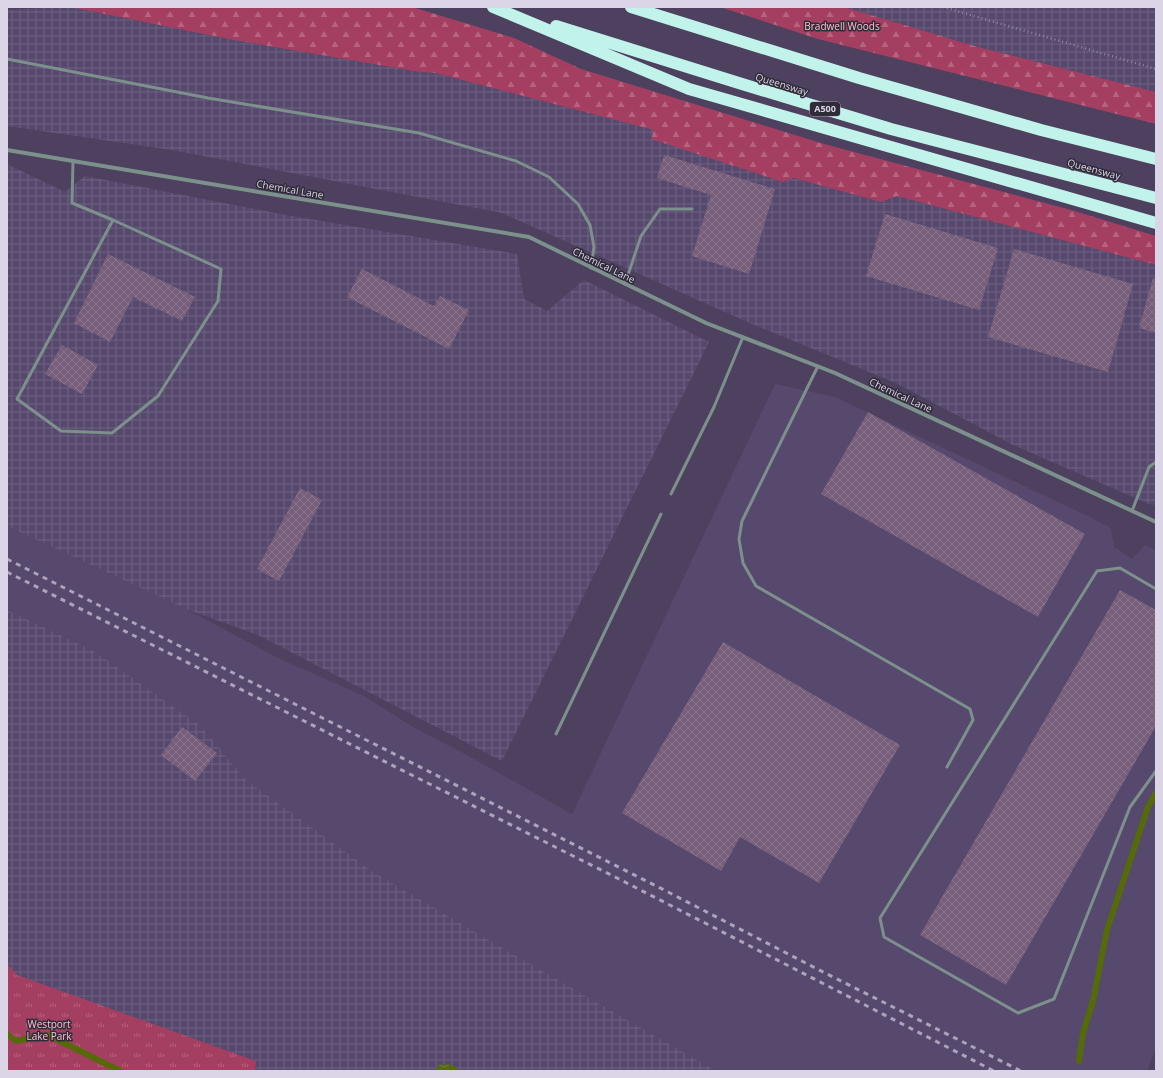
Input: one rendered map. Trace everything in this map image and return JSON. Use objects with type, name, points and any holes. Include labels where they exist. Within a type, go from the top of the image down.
[{"type":"highway","points":[[493,7],[689,89],[1156,223]]},
{"type":"highway","name":"Queensway","points":[[497,7],[734,82],[891,129],[1156,198]]},
{"type":"highway","points":[[631,7],[859,78],[1041,130],[1156,158]]},
{"type":"highway","points":[[1041,130],[1156,151]]},
{"type":"street","name":"Chemical Lane","points":[[7,150],[529,237],[706,323],[835,373],[1156,522]]},
{"type":"lane","points":[[7,59],[208,98],[419,133],[516,161],[549,177],[578,204],[590,225],[594,247],[591,268]]},
{"type":"lane","points":[[73,161],[72,203],[113,220],[221,269],[218,300],[158,396],[112,433],[61,431],[17,399],[113,220]]},
{"type":"lane","points":[[625,284],[641,236],[660,209],[692,210]]},
{"type":"lane","points":[[671,494],[714,407],[743,337]]},
{"type":"lane","points":[[818,366],[742,521],[739,539],[743,563],[756,586],[970,709],[973,720],[947,767]]},
{"type":"lane","points":[[1132,511],[1149,467],[1156,462]]},
{"type":"lane","points":[[556,734],[661,514]]},
{"type":"lane","points":[[1156,589],[1120,568],[1097,571],[880,918],[884,937],[1018,1013],[1054,999],[1130,807],[1156,771]]},
{"type":"path","points":[[943,7],[1156,69]]},
{"type":"shaded area","points":[[70,7],[234,40],[420,72],[435,73],[655,130],[651,138],[783,182],[794,178],[881,202],[897,196],[1156,265],[1156,507],[1013,445],[896,383],[752,324],[502,213],[172,150],[7,126],[7,10]]},
{"type":"shaded area","points":[[844,7],[1156,7],[1156,92],[978,47]]},
{"type":"shaded area","points":[[7,164],[65,192],[85,176],[286,215],[517,254],[524,299],[547,311],[584,280],[709,342],[502,761],[258,635],[186,609],[7,526]]},
{"type":"shaded area","points":[[775,384],[835,397],[1088,516],[1111,528],[1114,547],[1132,559],[1145,545],[1156,550],[1156,1047],[1147,1071],[716,1071],[372,871],[245,779],[201,726],[94,651],[7,610],[7,526],[186,609],[276,657],[364,696],[413,727],[465,754],[572,814]]},
{"type":"shaded area","points":[[7,610],[94,651],[201,726],[245,779],[372,871],[716,1071],[255,1071],[256,1061],[16,975],[7,964]]},
{"type":"green space","points":[[70,7],[412,7],[514,38],[581,69],[824,144],[1071,210],[1156,236],[1156,265],[897,196],[881,202],[794,178],[783,182],[651,139],[654,130],[435,73],[420,72],[234,40]]},
{"type":"green space","name":"Bradwell Woods","points":[[720,7],[844,7],[978,47],[1156,92],[1156,124],[818,39]]},
{"type":"green space","name":"Westport Lake Park","points":[[7,964],[17,975],[256,1061],[255,1071],[7,1071]]},
{"type":"water","points":[[447,1064],[454,1066],[460,1071],[433,1071],[438,1065]]},
{"type":"building","points":[[664,155],[775,189],[749,274],[692,256],[711,195],[657,178]]},
{"type":"building","points":[[885,214],[998,248],[979,310],[866,276]]},
{"type":"building","points":[[1014,249],[1133,284],[1108,372],[988,337]]},
{"type":"building","points":[[108,254],[195,297],[182,321],[133,297],[110,342],[74,323]]},
{"type":"building","points":[[362,269],[434,306],[440,296],[469,310],[449,349],[347,297]]},
{"type":"building","points":[[1153,278],[1156,279],[1156,333],[1139,328]]},
{"type":"building","points":[[62,345],[98,365],[82,394],[45,374]]},
{"type":"building","points":[[868,412],[1085,534],[1038,617],[821,494]]},
{"type":"building","points":[[300,488],[322,500],[279,581],[257,569]]},
{"type":"building","points":[[1120,590],[1156,610],[1156,726],[1006,985],[920,935]]},
{"type":"building","points":[[723,642],[900,745],[819,883],[740,837],[721,871],[622,813]]},
{"type":"building","points":[[182,727],[217,753],[195,781],[161,755]]},
{"type":"waterway","points":[[1079,1061],[1083,1033],[1093,1001],[1107,930],[1148,807],[1156,793]]},
{"type":"waterway","points":[[7,1034],[16,1041],[48,1035],[120,1071]]},
{"type":"railway","points":[[7,559],[1021,1071]]},
{"type":"railway","points":[[7,572],[617,878],[994,1071]]}]
